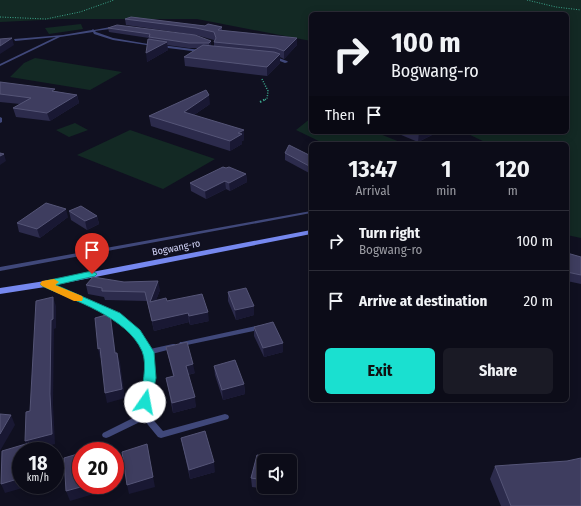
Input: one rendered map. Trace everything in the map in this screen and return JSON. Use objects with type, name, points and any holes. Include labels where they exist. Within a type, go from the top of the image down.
[{"type":"main road","name":"Bogwang-ro","points":[[0,291],[45,284],[309,232]]},
{"type":"lane","points":[[15,40],[63,36],[112,27],[122,27]]},
{"type":"lane","points":[[93,30],[95,34],[113,39],[189,51],[206,51]]},
{"type":"lane","points":[[0,65],[63,36]]},
{"type":"lane","points":[[266,57],[276,58],[286,62]]},
{"type":"lane","points":[[0,270],[309,212]]},
{"type":"lane","points":[[45,284],[116,316],[136,333],[148,352],[150,378],[145,402],[145,416],[161,435],[225,417]]},
{"type":"lane","points":[[148,352],[262,327]]},
{"type":"lane","points":[[106,435],[145,416]]},
{"type":"path","points":[[0,17],[46,18],[80,12],[114,0]]},
{"type":"path","points":[[527,0],[581,10]]},
{"type":"path","points":[[260,102],[267,99],[268,94],[268,90],[262,79]]},
{"type":"green space","points":[[0,0],[581,0],[581,238],[569,235],[569,142],[485,142],[468,134],[569,134],[569,12],[309,12],[309,41],[197,19],[63,19],[0,22]]},
{"type":"green space","points":[[81,24],[83,29],[49,34],[45,28]]},
{"type":"green space","points":[[35,58],[122,72],[90,90],[10,77],[24,63]]},
{"type":"green space","points":[[309,120],[309,134],[380,134],[400,142],[321,142],[296,130]]},
{"type":"green space","points":[[75,123],[88,130],[69,137],[56,130]]},
{"type":"green space","points":[[130,130],[215,159],[163,189],[77,155]]},
{"type":"building","points":[[131,17],[205,26],[208,24],[222,27],[218,30],[297,38],[284,51],[276,48],[214,42],[216,38],[214,32],[196,28],[125,19]]},
{"type":"building","points":[[117,25],[195,35],[211,41],[209,43],[189,43],[149,37],[150,34],[108,28]]},
{"type":"building","points":[[12,38],[0,46],[0,39]]},
{"type":"building","points":[[148,39],[167,42],[146,53]]},
{"type":"building","points":[[203,45],[274,52],[280,54],[267,67],[184,57]]},
{"type":"building","points":[[0,82],[55,89],[52,91],[77,95],[47,113],[13,108],[31,98],[0,94]]},
{"type":"building","points":[[206,90],[209,95],[184,112],[244,130],[238,133],[242,134],[230,141],[149,116]]},
{"type":"building","points":[[289,145],[309,155],[309,166],[285,153]]},
{"type":"building","points":[[223,167],[229,167],[246,174],[229,183],[225,181],[205,191],[190,183]]},
{"type":"building","points":[[46,203],[66,209],[37,229],[17,223]]},
{"type":"building","points":[[81,206],[97,216],[85,221],[69,211]]},
{"type":"building","points":[[569,254],[581,257],[581,275],[569,272]]},
{"type":"building","points":[[93,277],[124,282],[158,281],[150,302],[166,298],[167,301],[202,294],[208,312],[189,316],[188,313],[152,321],[145,292],[102,291],[102,288],[86,285]]},
{"type":"building","points":[[246,288],[254,306],[235,310],[228,292]]},
{"type":"building","points":[[53,297],[53,319],[51,320],[50,394],[52,434],[25,441],[26,412],[30,411],[36,301]]},
{"type":"building","points":[[110,314],[115,353],[117,353],[122,389],[105,393],[95,318]]},
{"type":"building","points":[[273,322],[283,343],[263,348],[254,327]]},
{"type":"building","points":[[187,342],[193,364],[186,366],[195,397],[172,403],[166,378],[174,376],[166,347]]},
{"type":"building","points":[[235,360],[244,384],[222,390],[214,366]]},
{"type":"building","points":[[0,414],[11,415],[0,434]]},
{"type":"building","points":[[205,431],[214,462],[189,470],[181,438]]},
{"type":"building","points":[[147,444],[153,477],[127,485],[124,465],[124,451]]},
{"type":"building","points":[[12,448],[12,481],[1,484],[2,451]]},
{"type":"building","points":[[257,455],[257,479],[251,478]]},
{"type":"building","points":[[72,456],[72,489],[66,491],[64,458]]},
{"type":"building","points":[[581,458],[581,506],[511,506],[495,466],[567,461]]},
{"type":"slow traffic","points":[[54,282],[45,284],[78,298]]},
{"type":"route","points":[[92,274],[45,284],[116,316],[136,333],[148,352],[150,378],[145,402]]}]
